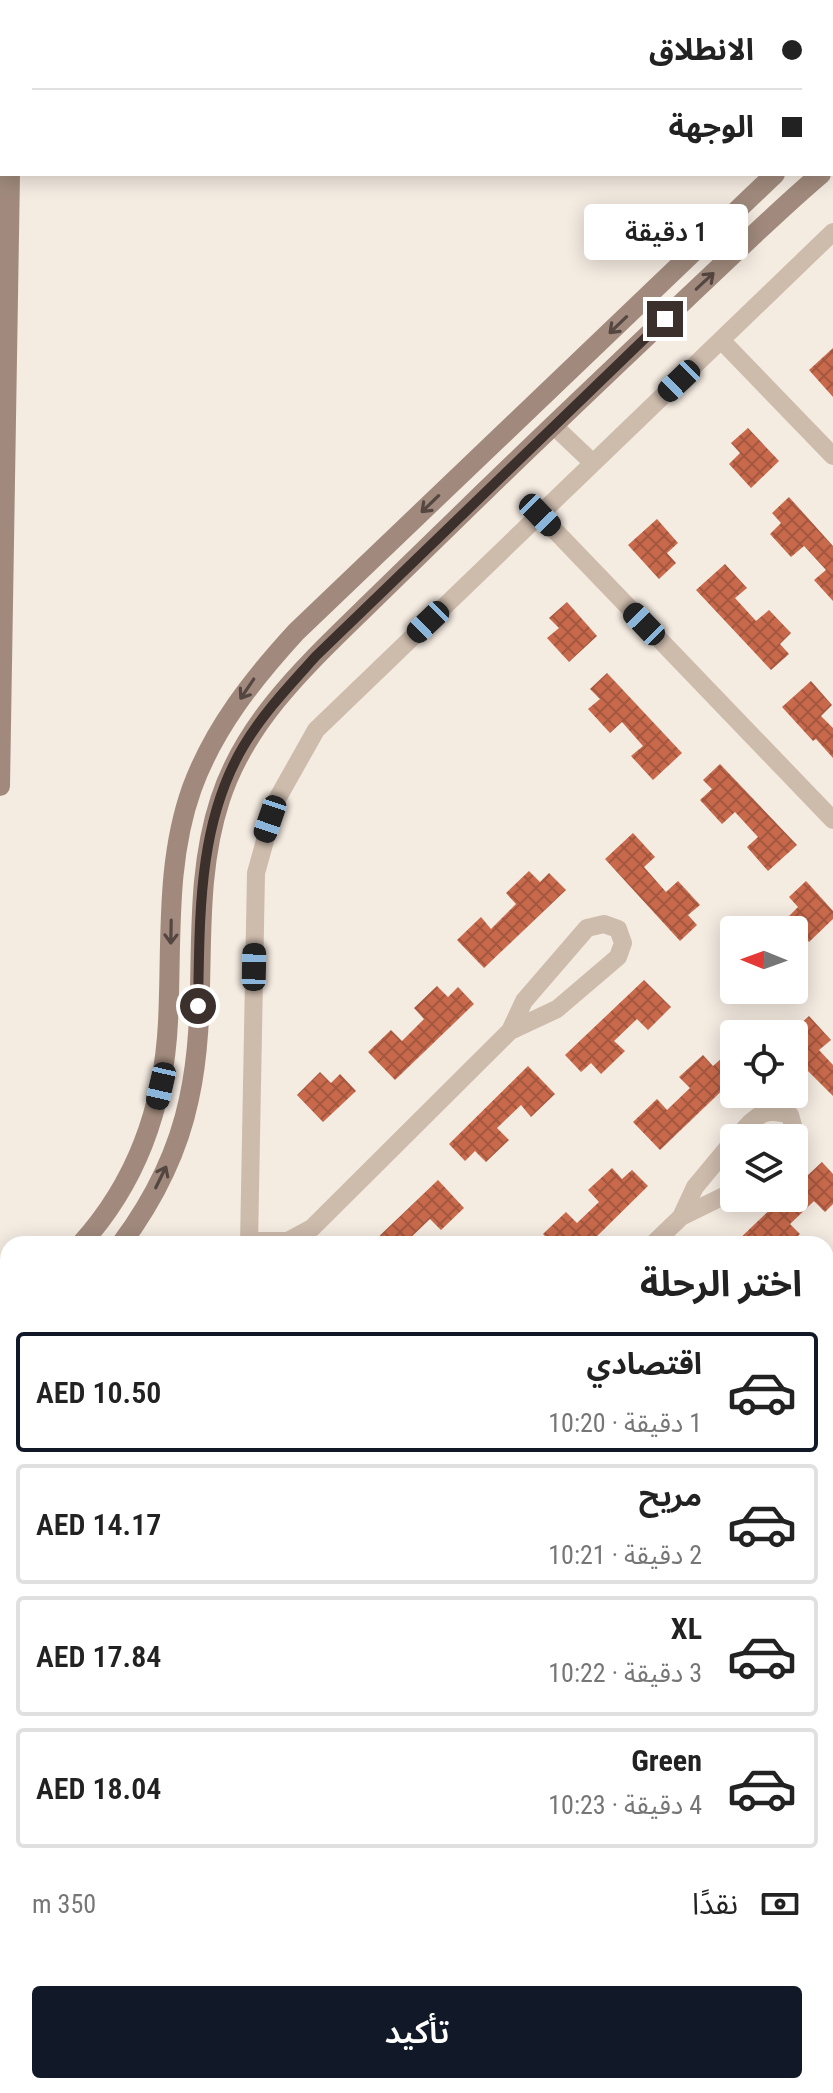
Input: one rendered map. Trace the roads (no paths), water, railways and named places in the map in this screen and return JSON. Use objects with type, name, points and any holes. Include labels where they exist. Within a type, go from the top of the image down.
[{"type":"main road","points":[[0,786],[4,216],[10,176]]},
{"type":"main road","points":[[87,1236],[112,1204],[140,1155],[153,1118],[161,1086],[168,1025],[177,844],[192,788],[216,734],[256,676],[296,632],[773,176]]},
{"type":"main road","points":[[127,1236],[146,1209],[174,1151],[190,1097],[197,1037],[207,846],[221,798],[242,749],[275,701],[316,656],[553,425],[819,176]]},
{"type":"main road","points":[[712,234],[732,255]]},
{"type":"main road","points":[[354,577],[374,599]]},
{"type":"street","points":[[249,1236],[256,873],[276,801],[316,730],[833,232]]},
{"type":"street","points":[[721,340],[833,456]]},
{"type":"street","points":[[553,425],[593,463]]},
{"type":"street","points":[[540,515],[833,820]]},
{"type":"street","points":[[297,1236],[312,1228],[510,1031],[557,1009],[618,957],[623,943],[618,929],[604,924],[587,928],[524,1001],[510,1031]]},
{"type":"street","points":[[749,1124],[758,1114],[775,1110],[790,1115],[793,1124]]},
{"type":"street","points":[[681,1217],[695,1187],[720,1157]]},
{"type":"street","points":[[661,1236],[681,1217],[720,1198]]}]
